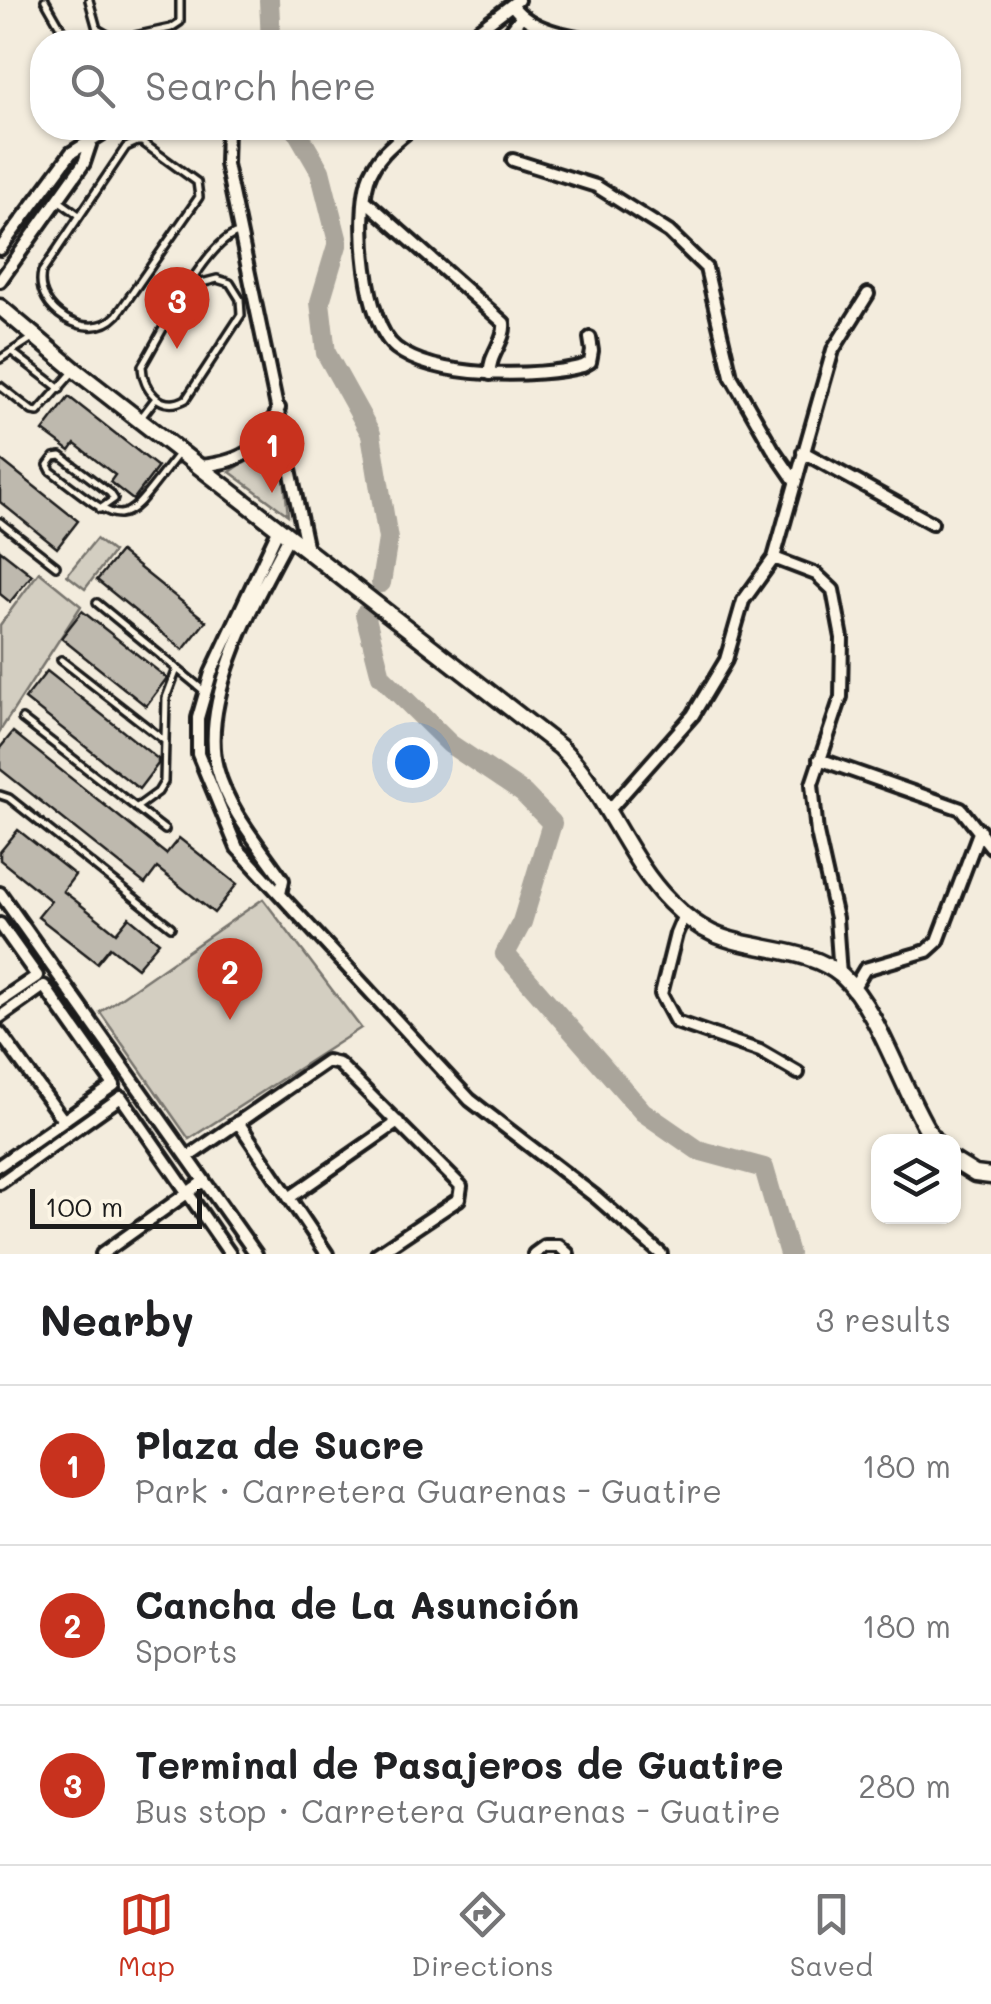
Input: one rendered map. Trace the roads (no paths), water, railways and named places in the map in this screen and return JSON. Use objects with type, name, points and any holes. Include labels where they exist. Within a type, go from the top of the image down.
[{"type":"main road","points":[[0,307],[75,370],[560,747],[609,810],[656,885],[684,915],[712,934],[798,956],[840,975],[853,989],[932,1134]]},
{"type":"main road","points":[[961,1166],[975,1174],[991,1176]]},
{"type":"street","points":[[474,30],[515,3],[521,17],[554,30]]},
{"type":"street","points":[[511,30],[521,17]]},
{"type":"street","points":[[0,249],[70,153],[90,140]]},
{"type":"street","points":[[0,281],[84,163],[92,140]]},
{"type":"street","points":[[227,140],[226,164],[314,554]]},
{"type":"street","points":[[400,140],[368,178],[366,200],[365,276],[383,334],[401,352],[431,362],[490,374],[529,376],[590,362],[590,338]]},
{"type":"street","points":[[513,160],[596,186],[670,232],[706,268],[731,376],[795,481]]},
{"type":"street","points":[[366,200],[504,324],[504,333],[489,366],[490,374]]},
{"type":"street","points":[[609,810],[693,715],[726,660],[743,601],[774,558],[832,350],[868,294]]},
{"type":"street","points":[[200,466],[246,455],[267,434],[280,407]]},
{"type":"street","points":[[804,452],[932,523]]},
{"type":"street","points":[[284,532],[211,673],[198,718],[198,754],[237,848],[470,1100],[596,1197],[661,1254]]},
{"type":"street","points":[[280,894],[283,880],[236,812],[217,768],[213,732],[234,656],[284,532]]},
{"type":"street","points":[[774,558],[816,574],[833,590],[842,638],[841,696],[812,784],[817,833],[836,918],[840,975]]},
{"type":"street","points":[[819,759],[961,809],[991,846]]},
{"type":"street","points":[[853,989],[865,969],[927,951],[938,940],[980,830]]},
{"type":"street","points":[[0,893],[256,1254]]},
{"type":"street","points":[[684,915],[661,994],[676,1022],[760,1051],[798,1073]]},
{"type":"street","points":[[0,924],[37,976],[0,1001]]},
{"type":"street","points":[[0,1017],[44,986],[114,1084],[4,1162],[0,1148]]},
{"type":"street","points":[[74,1028],[88,1018]]},
{"type":"street","points":[[84,1042],[98,1032]]},
{"type":"street","points":[[0,1033],[62,1120]]},
{"type":"street","points":[[188,1157],[328,1061],[338,1064],[461,1186],[459,1199],[377,1254]]},
{"type":"street","points":[[0,1183],[120,1097],[230,1254]]},
{"type":"street","points":[[238,1122],[327,1254]]},
{"type":"street","points":[[289,1198],[398,1122]]},
{"type":"street","points":[[102,1254],[204,1181]]},
{"type":"street","points":[[534,1254],[545,1246],[559,1246],[568,1254]]},
{"type":"lane","points":[[45,0],[61,30]]},
{"type":"lane","points":[[90,0],[98,30]]},
{"type":"lane","points":[[163,30],[180,22],[180,0]]},
{"type":"lane","points":[[137,142],[197,182],[199,190],[197,204],[118,315],[99,328],[77,324],[46,303],[40,293],[42,272],[79,215],[126,147],[137,142]]},
{"type":"lane","points":[[58,200],[79,215]]},
{"type":"lane","points":[[190,286],[217,279],[230,282],[240,299],[241,314],[186,399],[172,404],[156,398],[143,381],[142,366],[190,286],[218,244],[241,232]]},
{"type":"lane","points":[[235,289],[254,287]]},
{"type":"lane","points":[[0,359],[35,336]]},
{"type":"lane","points":[[12,352],[60,389]]},
{"type":"lane","points":[[0,386],[38,412],[75,370]]},
{"type":"lane","points":[[140,419],[156,398]]},
{"type":"lane","points":[[100,509],[114,499],[110,493],[61,456],[54,457],[48,465],[51,472],[100,509],[117,516],[132,512],[180,450]]},
{"type":"lane","points":[[0,522],[56,566]]},
{"type":"lane","points":[[96,603],[206,692]]},
{"type":"lane","points":[[60,660],[165,740]]},
{"type":"lane","points":[[136,808],[158,792],[164,782],[166,698],[177,669]]},
{"type":"lane","points":[[22,719],[165,830]]},
{"type":"lane","points":[[0,794],[171,926]]},
{"type":"waterway","points":[[269,0],[270,30]]},
{"type":"waterway","points":[[302,140],[320,171],[338,242],[320,302],[326,353],[371,434],[388,539],[381,583]]},
{"type":"waterway","points":[[365,614],[381,676],[450,744],[523,793],[552,823],[522,922],[505,954],[643,1112],[698,1150],[764,1168],[789,1254]]},
{"type":"place","name":"Terminal de Pasajeros de Guatire","points":[[177,349]]},
{"type":"place","name":"Plaza de Sucre","points":[[272,493]]},
{"type":"place","name":"Cancha de La Asunción","points":[[230,1020]]}]
